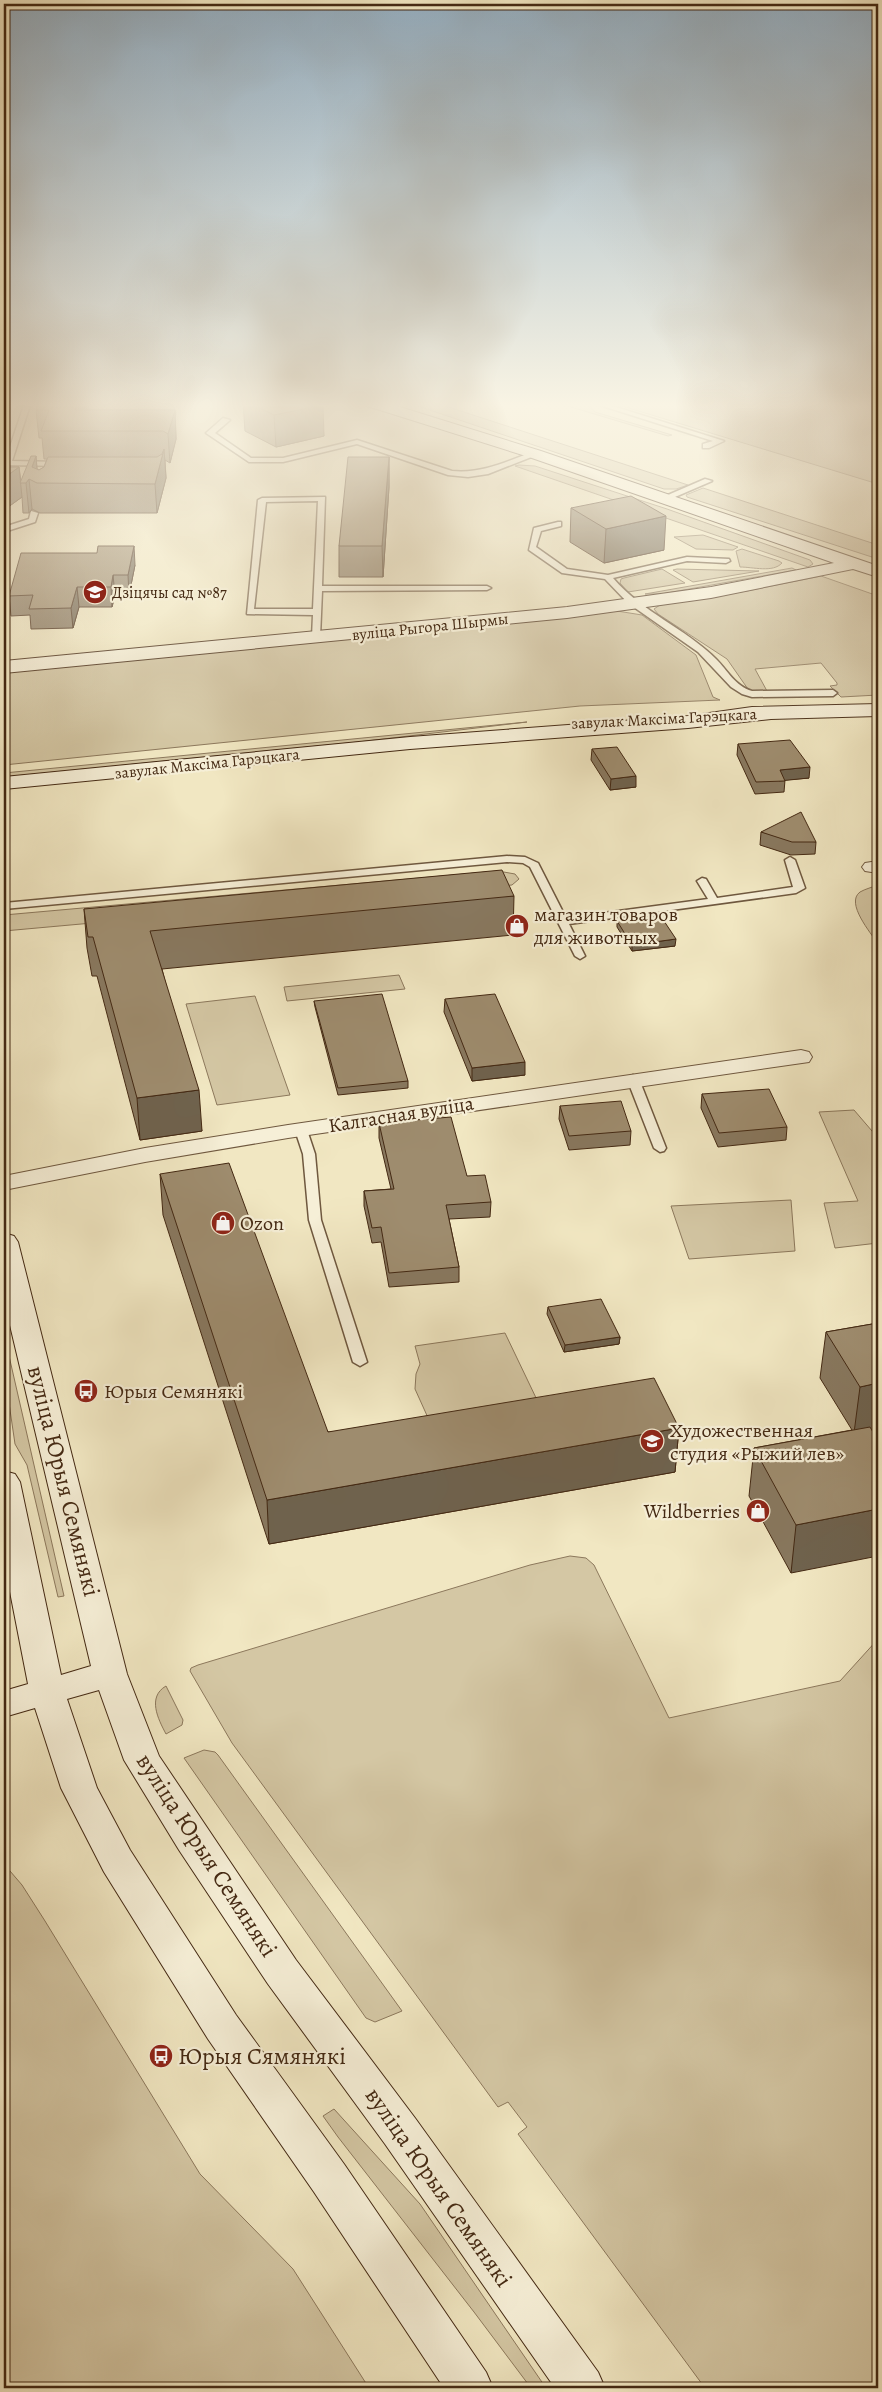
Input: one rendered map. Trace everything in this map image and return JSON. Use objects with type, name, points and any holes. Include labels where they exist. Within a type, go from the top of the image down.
[{"type":"main road","points":[[710,514],[878,572]]},
{"type":"main road","name":"вуліца Рыгора Шырмы","points":[[4,667],[456,625],[635,604],[750,587],[853,564]]},
{"type":"main road","name":"завулак Максіма Гарэцкага","points":[[4,783],[410,743],[688,722],[769,713],[878,710]]},
{"type":"main road","name":"вуліца Юрыя Семянякі","points":[[4,1242],[110,1674],[142,1760],[192,1839],[282,1972],[400,2130],[582,2388]]},
{"type":"main road","points":[[4,1482],[47,1691],[79,1788],[117,1861],[222,2026],[329,2178],[470,2388]]},
{"type":"main road","points":[[4,1704],[110,1674]]},
{"type":"street","name":"Калгасная вуліца","points":[[4,1183],[84,1166],[301,1130],[634,1079],[801,1057]]},
{"type":"lane","points":[[4,530],[32,520],[34,514]]},
{"type":"lane","points":[[261,514],[250,612],[317,612]]},
{"type":"lane","points":[[316,637],[321,514]]},
{"type":"lane","points":[[558,524],[538,530],[532,548],[566,575],[608,577],[687,559],[726,561]]},
{"type":"lane","points":[[608,577],[615,588],[635,604],[712,660],[733,685],[742,692],[752,694],[833,693]]},
{"type":"lane","points":[[318,589],[487,588]]},
{"type":"lane","points":[[4,906],[507,859],[525,860],[534,865],[580,956]]},
{"type":"lane","points":[[563,922],[796,890],[800,888],[790,860]]},
{"type":"lane","points":[[702,882],[714,901]]},
{"type":"lane","points":[[634,1079],[660,1148]]},
{"type":"lane","points":[[301,1130],[309,1154],[315,1220],[360,1362]]},
{"type":"shaded area","points":[[653,514],[680,514],[810,560],[813,564],[808,567]]},
{"type":"shaded area","points":[[738,514],[782,514],[878,545],[878,559]]},
{"type":"shaded area","points":[[703,535],[738,547],[733,550],[696,549],[674,537]]},
{"type":"shaded area","points":[[742,549],[782,563],[768,569],[740,567],[736,551]]},
{"type":"shaded area","points":[[792,568],[796,570],[661,594],[645,594]]},
{"type":"shaded area","points":[[662,569],[685,583],[628,592],[620,583],[621,579],[624,578]]},
{"type":"shaded area","points":[[673,570],[759,571],[693,582]]},
{"type":"shaded area","points":[[821,576],[878,596],[878,695],[841,697],[830,686],[837,685],[837,683],[821,663],[755,669],[767,691],[750,692],[727,659],[658,614],[654,609],[660,605],[747,591]]},
{"type":"shaded area","points":[[617,611],[642,615],[696,655],[713,697],[720,700],[580,706],[4,765],[4,672]]},
{"type":"shaded area","points":[[527,722],[358,742],[4,777],[4,773]]},
{"type":"shaded area","points":[[498,871],[515,874],[519,879],[512,885],[4,931],[4,915]]},
{"type":"shaded area","points":[[878,885],[878,944],[865,926],[857,910],[856,897],[860,892]]},
{"type":"shaded area","points":[[399,975],[405,989],[287,1001],[284,987]]},
{"type":"shaded area","points":[[255,996],[290,1095],[217,1105],[186,1004]]},
{"type":"shaded area","points":[[854,1110],[878,1138],[878,1243],[835,1248],[824,1203],[858,1201],[819,1112]]},
{"type":"shaded area","points":[[791,1200],[795,1251],[689,1259],[671,1206]]},
{"type":"shaded area","points":[[505,1333],[538,1402],[429,1420],[415,1389],[416,1374],[420,1364],[415,1346]]},
{"type":"shaded area","points":[[4,1334],[64,1596],[58,1597],[27,1465],[15,1444],[4,1369]]},
{"type":"shaded area","points":[[570,1556],[586,1558],[594,1565],[669,1718],[840,1681],[878,1639],[878,2388],[705,2388],[518,2134],[527,2127],[508,2102],[498,2107],[232,1743],[190,1671],[191,1668],[198,1665],[530,1565]]},
{"type":"shaded area","points":[[166,1686],[183,1720],[182,1725],[166,1734],[157,1715],[156,1702],[160,1691]]},
{"type":"shaded area","points":[[204,1750],[215,1752],[218,1755],[402,2011],[375,2022],[366,2018],[184,1758]]},
{"type":"shaded area","points":[[4,1864],[22,1885],[45,1921],[200,2174],[293,2269],[369,2388],[4,2388]]},
{"type":"shaded area","points":[[334,2109],[420,2204],[546,2388],[531,2388],[338,2137],[323,2116]]},
{"type":"building","points":[[342,514],[385,514],[382,546],[339,546]]},
{"type":"building","points":[[580,514],[662,514],[666,516],[606,529]]},
{"type":"building","points":[[98,546],[134,546],[128,575],[113,575],[111,587],[77,587],[71,608],[29,609],[33,595],[9,596],[21,553],[97,553]]},
{"type":"building","points":[[790,740],[810,767],[780,770],[785,781],[756,782],[738,744]]},
{"type":"building","points":[[617,747],[636,776],[611,779],[592,749]]},
{"type":"building","points":[[801,812],[816,842],[792,842],[761,832]]},
{"type":"building","points":[[502,870],[514,896],[150,931],[199,1090],[137,1098],[93,937],[88,937],[84,909]]},
{"type":"building","points":[[660,915],[676,939],[632,945],[617,921]]},
{"type":"building","points":[[382,994],[408,1081],[338,1088],[314,1001]]},
{"type":"building","points":[[495,994],[525,1062],[472,1068],[445,999]]},
{"type":"building","points":[[769,1089],[787,1127],[719,1133],[702,1094]]},
{"type":"building","points":[[621,1101],[631,1131],[569,1136],[560,1106]]},
{"type":"building","points":[[451,1117],[467,1176],[485,1175],[491,1202],[446,1205],[459,1267],[389,1273],[381,1227],[372,1228],[364,1191],[394,1189],[379,1123]]},
{"type":"building","points":[[229,1163],[328,1432],[654,1378],[679,1428],[267,1500],[160,1174]]},
{"type":"building","points":[[601,1299],[620,1337],[565,1345],[548,1307]]},
{"type":"building","points":[[878,1323],[878,1383],[860,1387],[826,1332]]},
{"type":"building","points":[[870,1427],[878,1441],[878,1509],[796,1525],[754,1448]]},
{"type":"place","name":"Дзіцячы сад №87","points":[[95,592]]},
{"type":"place","name":"магазин товаров для животных","points":[[517,926]]},
{"type":"place","name":"Ozon","points":[[223,1223]]},
{"type":"place","name":"Юрыя Семянякі","points":[[86,1391]]},
{"type":"place","name":"Художественная студия «Рыжий лев»","points":[[652,1441]]},
{"type":"place","name":"Wildberries","points":[[758,1511]]},
{"type":"place","name":"Юрыя Сямянякі","points":[[161,2056]]}]
